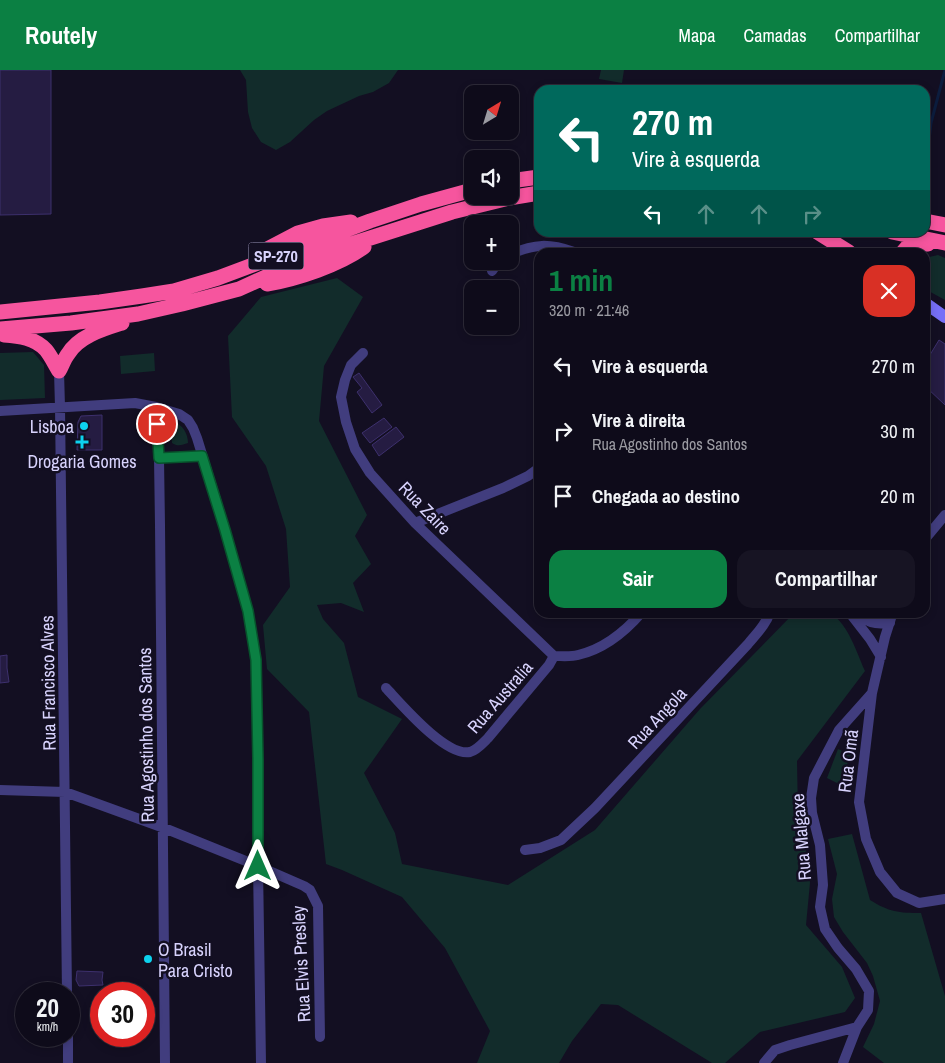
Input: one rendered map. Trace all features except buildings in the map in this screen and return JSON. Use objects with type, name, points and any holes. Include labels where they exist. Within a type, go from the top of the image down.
[{"type":"highway","points":[[519,180],[534,178]]},
{"type":"highway","name":"SP-270","points":[[0,312],[174,291],[218,278],[370,221],[464,192]]},
{"type":"highway","name":"SP-270","points":[[0,329],[71,323],[138,314],[182,304],[239,288],[339,248],[452,212],[534,194]]},
{"type":"highway","points":[[930,222],[945,225]]},
{"type":"highway","points":[[826,237],[843,248]]},
{"type":"highway","points":[[918,237],[944,242]]},
{"type":"highway","points":[[906,248],[909,245],[944,242]]},
{"type":"highway","points":[[59,372],[68,353],[81,340],[104,328],[167,311],[182,304]]},
{"type":"highway","points":[[0,335],[33,340],[46,350],[59,372]]},
{"type":"main road","points":[[930,306],[945,317]]},
{"type":"street","points":[[519,251],[533,246],[545,245],[557,248]]},
{"type":"street","name":"Rua Zaire","points":[[363,353],[351,365],[341,398],[346,422],[355,449],[370,474],[415,523],[554,656]]},
{"type":"street","name":"Rua Francisco Alves","points":[[59,372],[68,982]]},
{"type":"street","points":[[0,410],[136,403],[179,414],[188,420],[197,438],[248,611],[256,660],[261,1063]]},
{"type":"street","name":"Rua Agostinho dos Santos","points":[[156,407],[159,458],[165,1063]]},
{"type":"street","points":[[159,458],[202,456]]},
{"type":"street","points":[[415,523],[503,488],[534,472]]},
{"type":"street","points":[[930,533],[945,515]]},
{"type":"street","name":"Rua Australia","points":[[386,688],[432,734],[448,746],[459,751],[472,752],[488,738],[549,666],[554,656],[577,656],[603,646],[621,634],[636,618]]},
{"type":"street","name":"Rua Angola","points":[[525,850],[540,848],[561,840],[595,808],[748,644],[767,618]]},
{"type":"street","points":[[854,618],[881,657]]},
{"type":"street","points":[[863,618],[877,624],[890,623]]},
{"type":"street","name":"Rua Omã","points":[[891,618],[884,637],[872,693],[859,802],[866,838],[880,872],[897,893],[919,903],[945,899]]},
{"type":"street","name":"Rua Malgaxe","points":[[843,1063],[857,1028],[868,1010],[869,991],[856,969],[825,929],[820,907],[822,885],[820,845],[812,813],[811,798],[814,778],[839,730],[872,693]]},
{"type":"street","name":"Rua Elvis Presley","points":[[0,790],[65,792],[164,828],[258,866],[310,890],[318,906],[320,1037]]},
{"type":"street","points":[[764,1063],[775,1050],[857,1028]]},
{"type":"street","points":[[68,1047],[68,1063]]},
{"type":"green space","points":[[240,70],[398,70],[389,83],[373,92],[359,96],[327,111],[290,142],[276,150],[261,142],[252,128],[248,112],[246,80]]},
{"type":"green space","points":[[601,70],[624,70],[622,83],[599,79]]},
{"type":"green space","points":[[938,255],[945,258],[945,300],[930,292],[930,257]]},
{"type":"green space","points":[[337,278],[363,297],[324,366],[319,421],[367,515],[355,536],[371,564],[353,583],[364,612],[341,603],[317,605],[323,619],[344,643],[358,697],[402,719],[364,773],[395,833],[402,864],[508,885],[595,830],[700,709],[789,618],[837,618],[855,647],[865,671],[797,761],[798,815],[808,859],[810,883],[806,925],[842,967],[855,998],[845,1012],[760,1032],[725,1063],[712,1063],[618,1005],[601,1004],[572,1041],[559,1063],[477,1063],[490,1031],[445,948],[402,897],[326,864],[309,712],[267,669],[263,625],[290,587],[286,529],[266,466],[232,417],[228,336],[261,297]]},
{"type":"green space","points":[[33,352],[44,365],[45,398],[0,400],[0,353]]},
{"type":"green space","points":[[154,353],[155,371],[121,374],[120,356]]},
{"type":"green space","points":[[174,422],[184,430],[188,443],[178,445],[172,443],[171,425]]},
{"type":"green space","points":[[838,749],[851,755],[839,784],[827,778]]},
{"type":"green space","points":[[852,834],[870,900],[894,911],[921,913],[945,996],[945,1063],[884,1063],[863,1047],[874,1024],[880,1001],[867,963],[834,917],[832,899],[837,874],[828,839]]},
{"type":"waterway","points":[[930,132],[945,70]]},
{"type":"place","name":"Lisboa","points":[[84,426]]},
{"type":"place","name":"Drogaria Gomes","points":[[82,442]]},
{"type":"place","name":"O Brasil Para Cristo","points":[[148,959]]},
{"type":"route","points":[[157,424],[159,458],[202,456],[248,611],[256,660],[258,866]]}]
